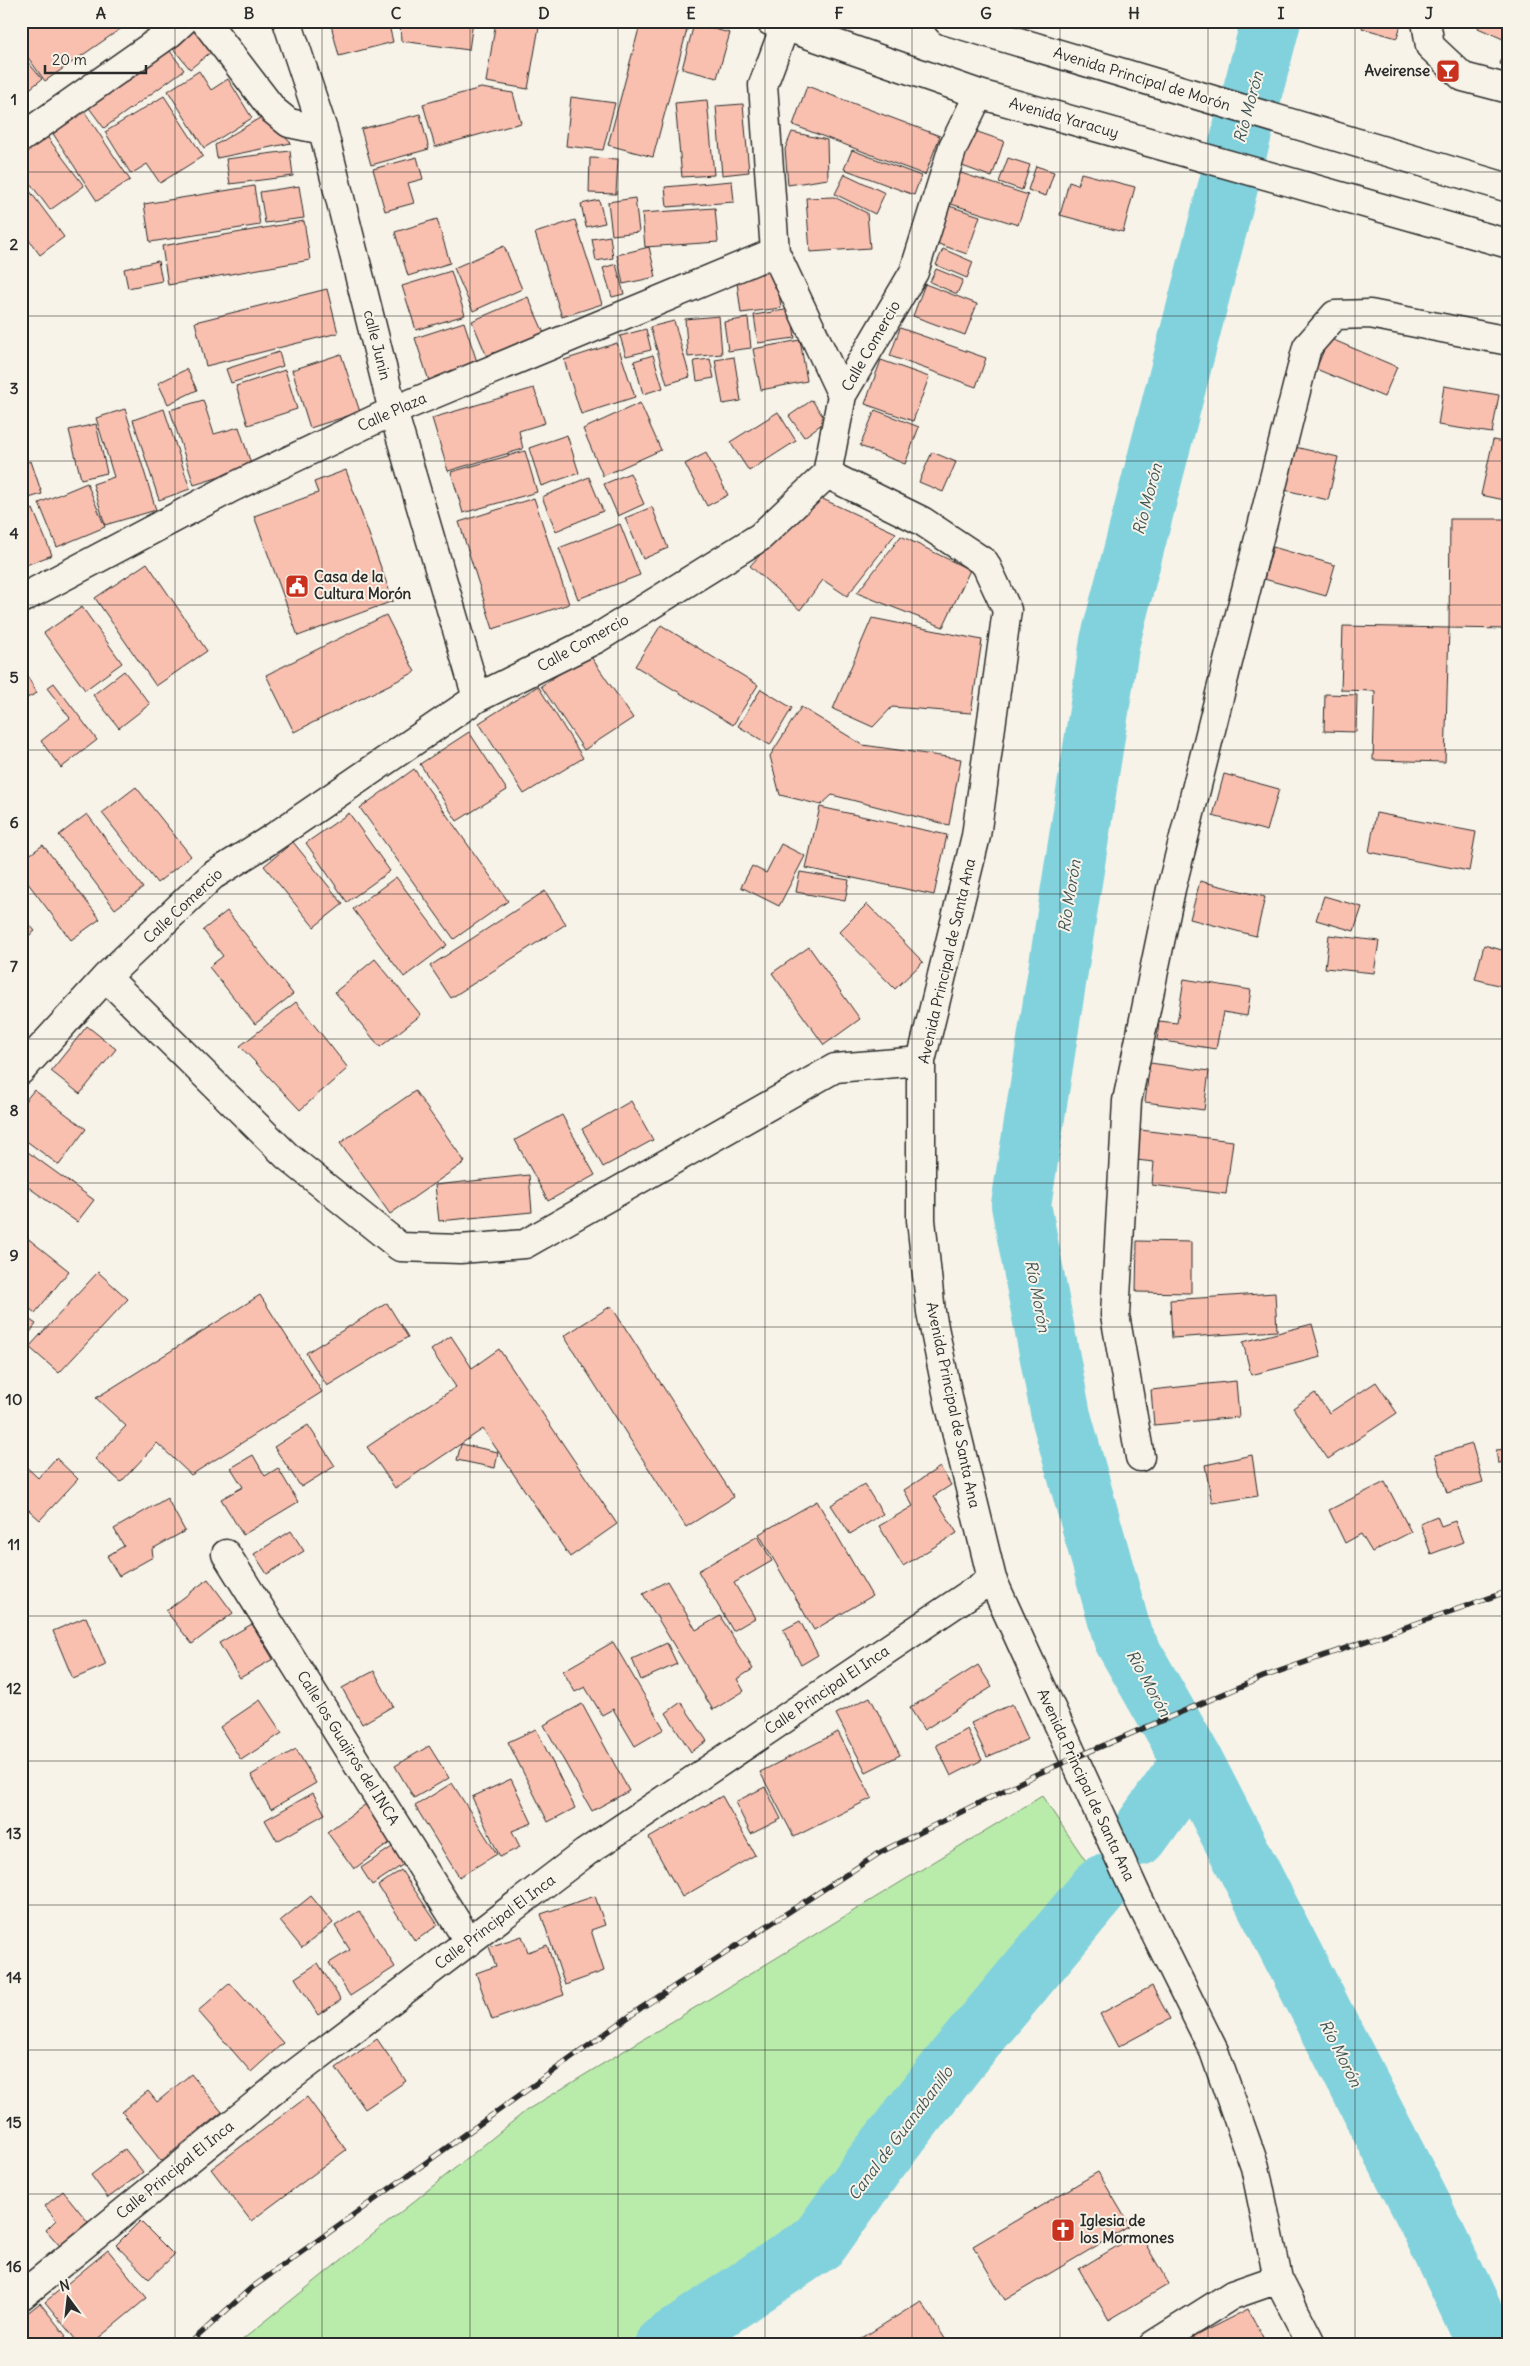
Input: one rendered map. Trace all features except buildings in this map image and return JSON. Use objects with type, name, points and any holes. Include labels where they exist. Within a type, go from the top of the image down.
[{"type":"street","points":[[21,138],[170,33],[183,21]]},
{"type":"street","points":[[205,21],[272,110],[289,123],[322,130]]},
{"type":"street","name":"calle Junin","points":[[286,21],[322,130],[393,411],[477,698]]},
{"type":"street","points":[[1426,21],[1430,46],[1463,77],[1509,89]]},
{"type":"street","name":"Avenida Principal de Morón","points":[[953,22],[1509,188]]},
{"type":"street","points":[[842,395],[775,252],[763,85],[777,23],[979,94]]},
{"type":"street","name":"Avenida Yaracuy","points":[[979,94],[1509,244]]},
{"type":"street","name":"Calle Comercio","points":[[21,1070],[106,976],[212,876],[271,839],[477,698],[596,639],[760,537],[827,474],[842,395],[914,272],[953,148],[979,94]]},
{"type":"street","name":"Calle Plaza","points":[[21,599],[231,488],[393,411],[775,252]]},
{"type":"street","points":[[1140,1457],[1115,1315],[1127,1101],[1171,889],[1307,346],[1335,315],[1370,314],[1509,341]]},
{"type":"street","name":"Avenida Principal de Santa Ana","points":[[827,474],[922,521],[985,563],[1007,610],[976,836],[921,1062],[922,1220],[931,1312],[949,1402],[992,1579],[1137,1896],[1214,2051],[1255,2166],[1278,2279],[1312,2345]]},
{"type":"street","points":[[106,976],[287,1156],[400,1247],[460,1249],[526,1244],[835,1068],[921,1062]]},
{"type":"street","name":"Calle los Guajiros del INCA","points":[[226,1554],[469,1942]]},
{"type":"street","name":"Calle Principal El Inca","points":[[21,2296],[280,2086],[586,1853],[992,1579]]},
{"type":"street","points":[[1153,2345],[1232,2295],[1278,2279]]},
{"type":"green space","points":[[1042,1796],[1102,1885],[820,2241],[665,2345],[236,2345],[527,2110]]},
{"type":"waterway","name":"Río Morón","points":[[1271,21],[1110,641],[1021,1205],[1061,1416],[1123,1638],[1193,1761],[1424,2211],[1488,2345]]},
{"type":"waterway","name":"Río Morón","points":[[1139,1836],[1193,1761]]},
{"type":"waterway","name":"Canal de Guanabanillo","points":[[665,2345],[820,2241],[874,2165],[957,2059],[1102,1885]]},
{"type":"railway","points":[[188,2345],[250,2289],[641,2008],[881,1852],[1037,1774],[1263,1677],[1509,1591]]},
{"type":"place","name":"Aveirense","points":[[1448,71]]},
{"type":"place","name":"Casa de la Cultura Morón","points":[[297,586]]},
{"type":"place","name":"Iglesia de los Mormones","points":[[1063,2230]]}]
